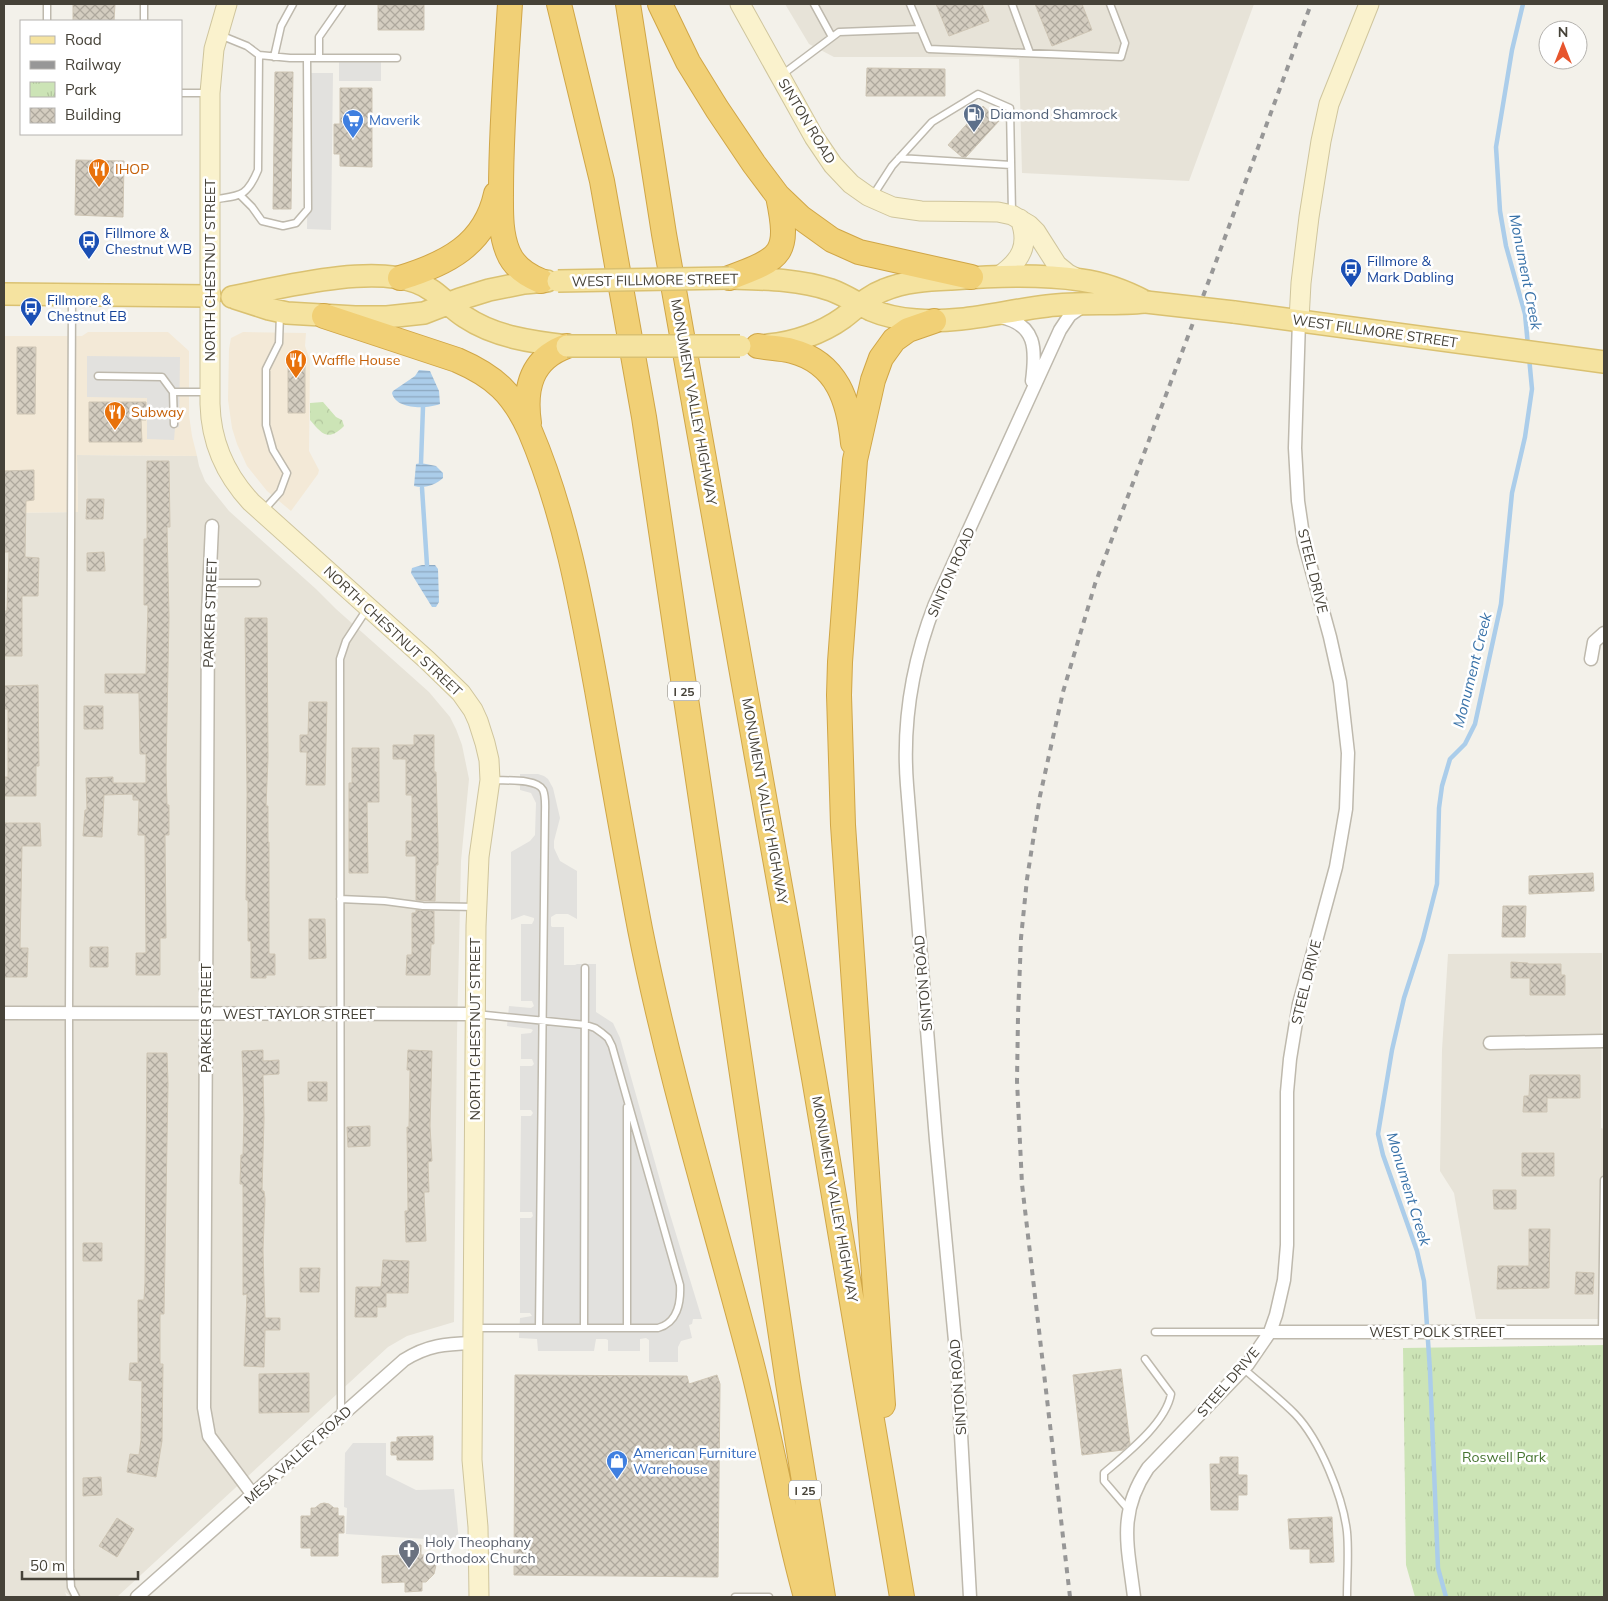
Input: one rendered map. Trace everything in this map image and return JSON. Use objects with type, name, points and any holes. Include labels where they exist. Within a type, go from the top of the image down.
[{"type":"highway","points":[[510,4],[501,165],[502,222],[506,248],[517,267],[531,277],[549,281]]},
{"type":"highway","name":"I 25","points":[[558,4],[602,181],[644,417],[785,1364],[823,1597]]},
{"type":"highway","name":"MONUMENT VALLEY HIGHWAY","points":[[628,4],[664,234],[814,1078],[902,1597]]},
{"type":"highway","points":[[660,4],[688,62],[754,164],[778,196],[813,227],[832,240],[859,252],[971,278]]},
{"type":"highway","points":[[400,278],[430,268],[451,257],[478,233],[493,207],[501,165]]},
{"type":"highway","points":[[729,278],[764,264],[778,252],[784,232],[778,196]]},
{"type":"highway","points":[[324,316],[457,360],[481,371],[498,383],[510,396],[518,407],[530,432],[554,496],[571,559],[588,638],[630,877],[649,970],[681,1102],[759,1392],[806,1597]]},
{"type":"highway","points":[[888,1514],[881,1364],[841,778],[840,662],[855,460],[876,369],[890,345],[901,335],[934,321]]},
{"type":"highway","points":[[530,432],[527,400],[532,376],[546,357],[567,346]]},
{"type":"highway","points":[[749,346],[798,353],[812,359],[829,373],[843,395],[848,409],[855,460]]},
{"type":"main road","name":"NORTH CHESTNUT STREET","points":[[227,4],[217,34],[210,93],[210,392],[212,430],[221,460],[238,487],[262,512],[442,674],[471,706],[478,721],[489,760],[490,780],[479,857],[476,907],[472,1460],[478,1527],[479,1597]]},
{"type":"main road","name":"SINTON ROAD","points":[[740,4],[814,137],[833,165],[851,184],[872,198],[893,206],[912,210],[998,212],[1016,217]]},
{"type":"main road","points":[[1299,320],[1301,283],[1309,217],[1329,104],[1369,4]]},
{"type":"main road","points":[[999,276],[1013,265],[1023,248],[1025,235],[1016,217]]},
{"type":"main road","points":[[1016,217],[1036,232],[1057,265],[1068,274],[1080,280]]},
{"type":"main road","name":"WEST FILLMORE STREET","points":[[4,294],[232,297],[326,280],[371,276],[400,278],[426,286],[466,318],[495,332],[523,340],[567,346],[749,346],[786,342],[815,333],[837,322],[874,294],[898,285],[915,282],[999,276],[1080,280],[1118,289],[1146,302]]},
{"type":"main road","name":"WEST FILLMORE STREET","points":[[232,297],[280,311],[324,316],[408,316],[424,313],[489,290],[549,281],[729,278],[775,280],[800,283],[833,291],[883,314],[915,320],[934,321],[992,316],[1050,305],[1146,302],[1299,320],[1604,362]]},
{"type":"street","name":"SINTON ROAD","points":[[970,1597],[957,1362],[936,1140],[908,795],[905,749],[906,729],[913,673],[926,626],[1064,322],[1076,310],[1086,304]]},
{"type":"street","name":"SINTON ROAD","points":[[992,316],[1017,322],[1025,329],[1031,339],[1034,346],[1034,361],[1031,393]]},
{"type":"street","name":"STEEL DRIVE","points":[[1134,1597],[1126,1527],[1128,1509],[1138,1482],[1148,1468],[1244,1369],[1270,1332],[1284,1280],[1287,1245],[1287,1092],[1290,1059],[1299,1004],[1342,839],[1348,782],[1348,753],[1340,682],[1304,542],[1298,501],[1295,448],[1299,320]]},
{"type":"street","name":"PARKER STREET","points":[[212,526],[208,614],[204,1408],[205,1422],[212,1442],[253,1495]]},
{"type":"street","points":[[1591,659],[1594,642],[1604,632]]},
{"type":"street","name":"WEST TAYLOR STREET","points":[[4,1013],[475,1014]]},
{"type":"street","points":[[1490,1043],[1604,1041]]},
{"type":"street","name":"WEST POLK STREET","points":[[1270,1332],[1603,1332]]},
{"type":"street","name":"MESA VALLEY ROAD","points":[[138,1597],[404,1360],[425,1348],[472,1336]]},
{"type":"lane","points":[[47,4],[47,20]]},
{"type":"lane","points":[[144,4],[144,20]]},
{"type":"lane","points":[[274,56],[281,26],[293,4]]},
{"type":"lane","points":[[319,58],[319,37],[342,4]]},
{"type":"lane","points":[[814,4],[832,37]]},
{"type":"lane","points":[[910,4],[929,49],[1121,57],[1124,43],[1110,4]]},
{"type":"lane","points":[[1012,4],[1030,53]]},
{"type":"lane","points":[[780,77],[839,32],[920,29]]},
{"type":"lane","points":[[217,34],[248,46],[259,55],[306,58],[397,58]]},
{"type":"lane","points":[[210,200],[240,195],[251,187],[258,170],[259,55]]},
{"type":"lane","points":[[240,195],[262,221],[284,226],[296,223],[308,209],[306,58]]},
{"type":"lane","points":[[182,93],[210,93]]},
{"type":"lane","points":[[872,198],[892,166],[932,122],[978,94],[1010,108],[1011,165],[1016,217]]},
{"type":"lane","points":[[899,158],[1011,165]]},
{"type":"lane","points":[[72,295],[69,1013],[70,1570],[72,1587],[76,1597]]},
{"type":"lane","points":[[262,512],[280,492],[287,473],[273,450],[266,425],[266,369],[279,343],[280,311]]},
{"type":"lane","points":[[98,376],[162,377],[173,392],[174,424]]},
{"type":"lane","points":[[173,392],[210,392]]},
{"type":"lane","points":[[210,583],[257,583]]},
{"type":"lane","points":[[341,1416],[340,660],[346,641],[369,608]]},
{"type":"lane","points":[[490,780],[534,782],[542,789],[546,814],[539,1328]]},
{"type":"lane","points":[[340,899],[385,901],[423,906],[476,907]]},
{"type":"lane","points":[[584,968],[584,1328]]},
{"type":"lane","points":[[472,1336],[539,1328],[658,1328],[666,1326],[675,1316],[680,1294],[680,1285],[612,1046],[608,1038],[595,1028],[584,1025],[475,1014]]},
{"type":"lane","points":[[627,1098],[627,1328]]},
{"type":"lane","points":[[1603,1332],[1604,1180]]},
{"type":"lane","points":[[1155,1332],[1270,1332]]},
{"type":"lane","points":[[1128,1509],[1104,1481],[1104,1472],[1142,1440],[1169,1405],[1171,1394],[1144,1358]]},
{"type":"lane","points":[[1244,1369],[1297,1416],[1315,1441],[1334,1483],[1343,1511],[1347,1533],[1347,1597]]},
{"type":"lane","points":[[735,1597],[769,1597]]},
{"type":"shaded area","points":[[785,4],[1254,4],[1189,181],[1022,173],[1019,59],[983,57],[834,57],[809,44]]},
{"type":"shaded area","points":[[381,55],[381,81],[339,81],[339,56]]},
{"type":"shaded area","points":[[309,73],[333,73],[331,230],[307,229]]},
{"type":"shaded area","points":[[88,332],[168,332],[189,351],[189,415],[197,456],[77,455],[78,512],[4,513],[4,336],[82,336]]},
{"type":"shaded area","points":[[243,332],[306,333],[305,346],[310,360],[309,451],[319,470],[291,511],[267,491],[247,466],[232,428],[228,400],[229,349],[231,338]]},
{"type":"shaded area","points":[[87,356],[180,357],[179,427],[175,428],[174,440],[147,439],[147,398],[87,397]]},
{"type":"shaded area","points":[[77,455],[197,456],[205,481],[229,511],[429,692],[450,717],[456,729],[462,745],[469,779],[461,861],[454,1322],[407,1336],[388,1347],[117,1597],[71,1597],[65,1592],[67,1597],[4,1597],[4,513],[78,512]]},
{"type":"shaded area","points":[[520,774],[544,776],[553,788],[560,818],[554,848],[560,861],[577,871],[577,919],[568,914],[556,914],[551,917],[551,926],[564,927],[564,965],[596,964],[596,1012],[613,1023],[620,1038],[665,1198],[702,1319],[693,1319],[692,1324],[689,1325],[692,1338],[681,1341],[678,1347],[678,1362],[649,1362],[649,1340],[646,1338],[640,1339],[640,1351],[608,1351],[608,1340],[596,1339],[594,1351],[538,1351],[537,1339],[519,1338],[520,1318],[532,1316],[530,1313],[520,1313],[520,1218],[531,1218],[533,1216],[532,1212],[520,1212],[521,1116],[531,1116],[533,1113],[531,1110],[520,1110],[520,1066],[532,1066],[534,1064],[532,1059],[521,1059],[521,1034],[531,1033],[533,1030],[507,1026],[509,1006],[531,1008],[534,1006],[532,1001],[521,1001],[521,924],[532,924],[534,918],[524,915],[511,920],[511,852],[530,841],[535,835],[536,803],[531,793],[520,790]]},
{"type":"shaded area","points":[[1602,953],[1601,1128],[1604,1129],[1604,1319],[1476,1319],[1454,1193],[1440,1171],[1442,1050],[1448,954]]},
{"type":"shaded area","points":[[353,1443],[386,1443],[386,1475],[416,1490],[454,1489],[459,1541],[346,1534],[347,1508],[344,1507],[345,1453]]},
{"type":"green space","points":[[323,402],[336,417],[342,420],[344,426],[334,434],[329,435],[322,432],[310,420],[310,403]]},
{"type":"green space","name":"Roswell Park","points":[[1604,1345],[1604,1597],[1415,1597],[1406,1565],[1403,1348]]},
{"type":"water","points":[[419,370],[430,371],[439,391],[440,404],[428,407],[413,407],[399,403],[395,399],[393,391],[415,376]]},
{"type":"water","points":[[416,464],[436,466],[443,473],[443,478],[430,486],[414,486]]},
{"type":"water","points":[[422,565],[435,565],[438,569],[439,602],[436,607],[432,607],[411,573],[412,568]]},
{"type":"building","points":[[73,4],[115,4],[114,20],[73,20]]},
{"type":"building","points":[[378,4],[424,4],[424,30],[378,30]]},
{"type":"building","points":[[936,4],[982,4],[989,21],[949,36]]},
{"type":"building","points":[[1035,4],[1082,4],[1092,30],[1052,46]]},
{"type":"building","points":[[867,68],[945,69],[945,96],[866,96]]},
{"type":"building","points":[[275,72],[293,72],[291,209],[273,209]]},
{"type":"building","name":"Maverik","points":[[340,88],[372,88],[372,167],[340,166],[340,154],[334,154],[334,124],[340,124]]},
{"type":"building","name":"Diamond Shamrock","points":[[983,106],[999,121],[966,157],[962,157],[948,145]]},
{"type":"building","name":"IHOP","points":[[76,160],[124,161],[123,217],[75,215]]},
{"type":"building","points":[[17,347],[36,347],[35,414],[17,414]]},
{"type":"building","name":"Waffle House","points":[[288,359],[305,359],[305,413],[288,413]]},
{"type":"building","name":"Subway","points":[[89,402],[146,402],[146,420],[141,420],[142,442],[89,442]]},
{"type":"building","points":[[147,461],[169,461],[170,527],[167,527],[169,617],[166,769],[169,835],[165,835],[166,938],[160,938],[160,975],[136,975],[136,953],[146,953],[145,835],[138,835],[139,800],[133,800],[133,794],[104,795],[102,837],[83,836],[85,810],[87,810],[86,778],[113,777],[113,783],[146,783],[146,754],[140,754],[139,693],[105,693],[105,674],[146,674],[148,605],[144,605],[144,539],[147,539]]},
{"type":"building","points":[[34,470],[34,500],[26,501],[25,557],[39,558],[38,596],[22,596],[22,656],[4,656],[4,611],[7,611],[9,552],[4,552],[4,471]]},
{"type":"building","points":[[87,499],[104,499],[103,519],[86,519]]},
{"type":"building","points":[[104,552],[105,571],[87,571],[87,553]]},
{"type":"building","points":[[245,618],[267,618],[268,758],[266,806],[268,806],[269,842],[269,954],[275,954],[275,975],[266,975],[266,978],[251,978],[251,941],[248,941],[248,900],[246,900]]},
{"type":"building","points":[[38,685],[39,766],[36,766],[36,796],[4,796],[4,777],[8,777],[8,709],[4,709],[4,686]]},
{"type":"building","points":[[309,702],[327,702],[325,785],[306,785],[307,752],[300,752],[300,735],[308,735]]},
{"type":"building","points":[[84,706],[103,706],[103,729],[84,729]]},
{"type":"building","points":[[414,735],[434,735],[438,842],[435,901],[416,900],[416,856],[406,856],[406,841],[412,841],[412,795],[406,795],[406,759],[393,759],[393,745],[414,745]]},
{"type":"building","points":[[352,748],[379,748],[379,802],[367,802],[368,873],[349,873],[349,783],[352,783]]},
{"type":"building","points":[[4,823],[40,823],[41,846],[22,846],[20,948],[28,948],[27,977],[4,977]]},
{"type":"building","points":[[1593,873],[1594,891],[1529,894],[1529,876]]},
{"type":"building","points":[[1503,906],[1526,906],[1525,937],[1502,937]]},
{"type":"building","points":[[416,910],[434,911],[434,944],[431,944],[430,975],[406,975],[407,955],[412,955],[412,913],[416,913]]},
{"type":"building","points":[[309,919],[325,919],[326,958],[309,959]]},
{"type":"building","points":[[90,947],[108,947],[108,967],[90,967]]},
{"type":"building","points":[[1511,962],[1561,964],[1561,975],[1565,975],[1565,995],[1530,995],[1530,978],[1511,978]]},
{"type":"building","points":[[263,1050],[263,1061],[279,1060],[279,1074],[263,1075],[262,1191],[264,1191],[265,1199],[263,1250],[265,1318],[280,1318],[280,1330],[265,1330],[264,1367],[244,1366],[247,1294],[243,1295],[243,1184],[240,1184],[244,1114],[242,1051]]},
{"type":"building","points":[[408,1050],[432,1051],[430,1126],[432,1161],[428,1162],[429,1192],[424,1192],[426,1241],[406,1242],[405,1211],[408,1211],[407,1127],[409,1127],[410,1070],[407,1070]]},
{"type":"building","points":[[147,1053],[167,1053],[168,1084],[164,1314],[160,1314],[160,1364],[163,1364],[162,1441],[156,1477],[127,1472],[130,1454],[139,1455],[141,1440],[142,1381],[129,1380],[130,1363],[138,1363],[138,1300],[144,1300],[145,1283]]},
{"type":"building","points":[[1530,1075],[1580,1075],[1580,1098],[1547,1098],[1547,1112],[1523,1112],[1524,1096],[1529,1096]]},
{"type":"building","points":[[308,1082],[327,1082],[327,1101],[308,1101]]},
{"type":"building","points":[[370,1126],[370,1146],[348,1147],[347,1127]]},
{"type":"building","points":[[1522,1153],[1554,1153],[1554,1176],[1522,1176]]},
{"type":"building","points":[[1493,1190],[1516,1190],[1516,1209],[1494,1209]]},
{"type":"building","points":[[1529,1229],[1550,1229],[1549,1288],[1497,1289],[1498,1266],[1529,1266]]},
{"type":"building","points":[[83,1243],[102,1243],[102,1261],[83,1261]]},
{"type":"building","points":[[383,1260],[409,1261],[408,1293],[386,1293],[386,1307],[377,1307],[377,1317],[355,1317],[356,1287],[381,1287]]},
{"type":"building","points":[[300,1268],[320,1268],[319,1292],[300,1292]]},
{"type":"building","points":[[1576,1272],[1594,1273],[1593,1294],[1575,1294]]},
{"type":"building","points":[[1121,1369],[1130,1444],[1123,1450],[1082,1455],[1073,1375]]},
{"type":"building","points":[[309,1373],[309,1412],[259,1413],[259,1374]]},
{"type":"building","name":"American Furniture Warehouse","points":[[515,1375],[687,1376],[689,1384],[717,1375],[720,1384],[718,1577],[514,1575]]},
{"type":"building","points":[[433,1436],[433,1460],[397,1460],[397,1455],[391,1455],[391,1442],[397,1442],[397,1437]]},
{"type":"building","points":[[1220,1457],[1238,1457],[1238,1475],[1247,1475],[1247,1495],[1238,1495],[1238,1510],[1211,1510],[1210,1464],[1220,1464]]},
{"type":"building","points":[[101,1477],[102,1495],[83,1496],[83,1478]]},
{"type":"building","points":[[324,1503],[338,1508],[338,1516],[344,1516],[344,1533],[338,1533],[338,1556],[311,1556],[311,1548],[301,1548],[301,1516],[311,1516],[311,1508]]},
{"type":"building","points":[[1332,1517],[1334,1562],[1310,1563],[1310,1549],[1290,1549],[1288,1519]]},
{"type":"building","points":[[117,1518],[134,1529],[117,1557],[99,1546]]},
{"type":"building","name":"Holy Theophany Orthodox Church","points":[[404,1545],[421,1545],[421,1555],[429,1555],[429,1559],[436,1565],[434,1574],[426,1582],[422,1582],[422,1591],[405,1592],[405,1582],[382,1583],[382,1556],[405,1555]]},
{"type":"waterway","name":"Monument Creek","points":[[1523,4],[1512,50],[1496,147],[1500,211],[1506,246],[1525,314],[1528,346]]},
{"type":"waterway","name":"Monument Creek","points":[[1446,1597],[1438,1568],[1430,1371],[1424,1281],[1417,1251],[1383,1155],[1378,1134],[1392,1050],[1404,998],[1423,939],[1437,884],[1439,808],[1442,786],[1450,759],[1465,744],[1475,724],[1501,604],[1512,493],[1525,437],[1532,389],[1529,357]]},
{"type":"waterway","points":[[421,463],[423,407]]},
{"type":"waterway","points":[[422,488],[427,565]]},
{"type":"railway","points":[[1070,1597],[1022,1184],[1017,1081],[1018,1016],[1021,938],[1027,879],[1040,796],[1063,692],[1095,584],[1311,4]]},
{"type":"place","name":"Diamond Shamrock","points":[[974,133]]},
{"type":"place","name":"Maverik","points":[[353,139]]},
{"type":"place","name":"IHOP","points":[[99,188]]},
{"type":"place","name":"Fillmore & Chestnut WB","points":[[89,260]]},
{"type":"place","name":"Fillmore & Mark Dabling","points":[[1351,288]]},
{"type":"place","name":"Fillmore & Chestnut EB","points":[[31,327]]},
{"type":"place","name":"Waffle House","points":[[296,379]]},
{"type":"place","name":"Subway","points":[[115,431]]},
{"type":"place","name":"American Furniture Warehouse","points":[[617,1480]]},
{"type":"place","name":"Holy Theophany Orthodox Church","points":[[409,1569]]}]
